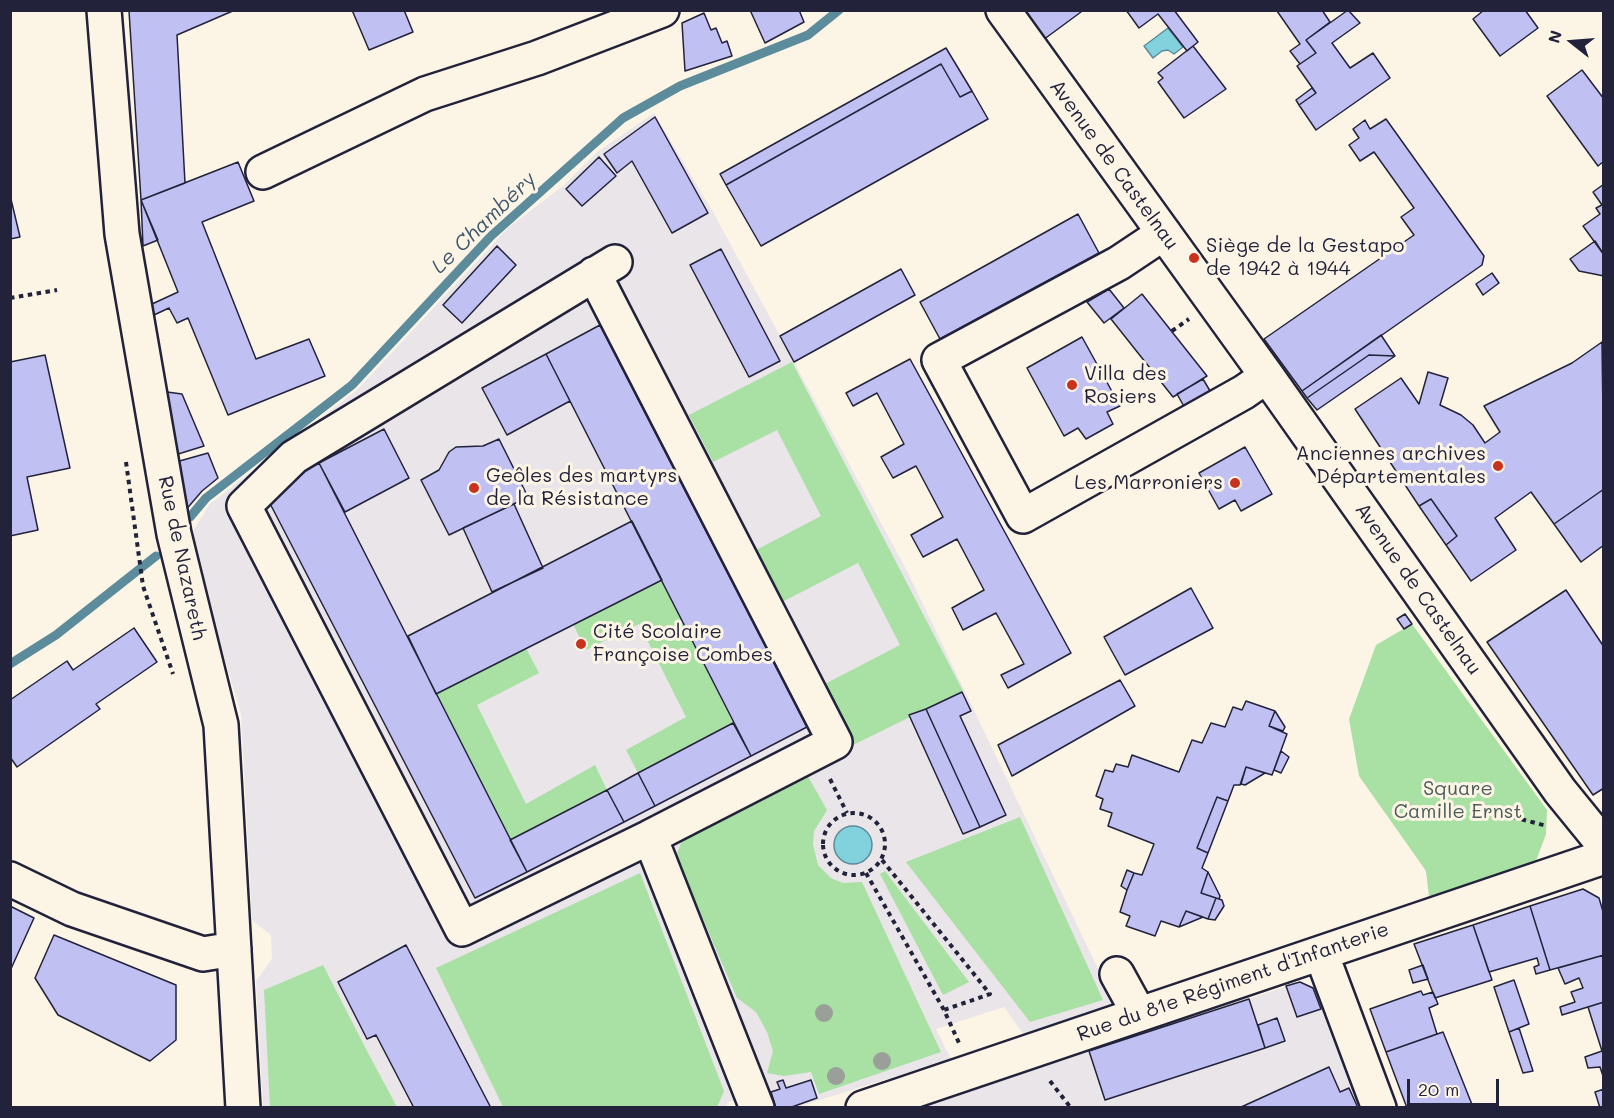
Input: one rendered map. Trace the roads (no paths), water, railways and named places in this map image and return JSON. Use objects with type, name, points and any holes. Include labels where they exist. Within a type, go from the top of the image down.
[{"type":"street","name":"Rue de Nazareth","points":[[104,10],[122,234],[174,534],[220,725],[243,1107]]},
{"type":"street","points":[[263,172],[425,94],[537,58],[662,10]]},
{"type":"street","name":"Avenue de Castelnau","points":[[1004,10],[1267,376],[1560,791],[1604,845]]},
{"type":"street","points":[[1164,233],[1119,263],[939,360],[1023,516],[1244,392],[1267,376]]},
{"type":"street","points":[[604,268],[835,742],[650,837],[462,929],[244,506],[294,457],[604,268]]},
{"type":"street","points":[[650,837],[757,1107]]},
{"type":"street","name":"Rue du 81e Régiment d'Infanterie","points":[[863,1107],[1604,857]]},
{"type":"street","points":[[10,879],[72,909],[202,954],[234,949]]},
{"type":"street","points":[[1321,953],[1379,1107]]},
{"type":"street","points":[[1117,974],[1139,1014]]},
{"type":"water","points":[[1168,28],[1183,47],[1174,54],[1168,50],[1162,51],[1153,58],[1144,46]]},
{"type":"water","points":[[853,826],[867,831],[872,845],[867,859],[853,864],[839,859],[834,845],[839,831]]},
{"type":"waterway","name":"Le Chambéry","points":[[190,517],[206,498],[352,385],[491,236],[623,118],[680,86],[808,35],[839,10]]},
{"type":"waterway","name":"Le Chambéry","points":[[10,664],[56,635],[156,556]]},
{"type":"place","name":"Siège de la Gestapo de 1942 à 1944","points":[[1194,258]]},
{"type":"place","name":"Villa des Rosiers","points":[[1072,385]]},
{"type":"place","name":"Anciennes archives Départementales","points":[[1498,466]]},
{"type":"place","name":"Les Marroniers","points":[[1235,483]]},
{"type":"place","name":"Geôles des martyrs de la Résistance","points":[[474,488]]},
{"type":"place","name":"Cité Scolaire Françoise Combes","points":[[581,644]]},
{"type":"park label","name":"Square Camille Ernst","points":[[1458,800]]}]
